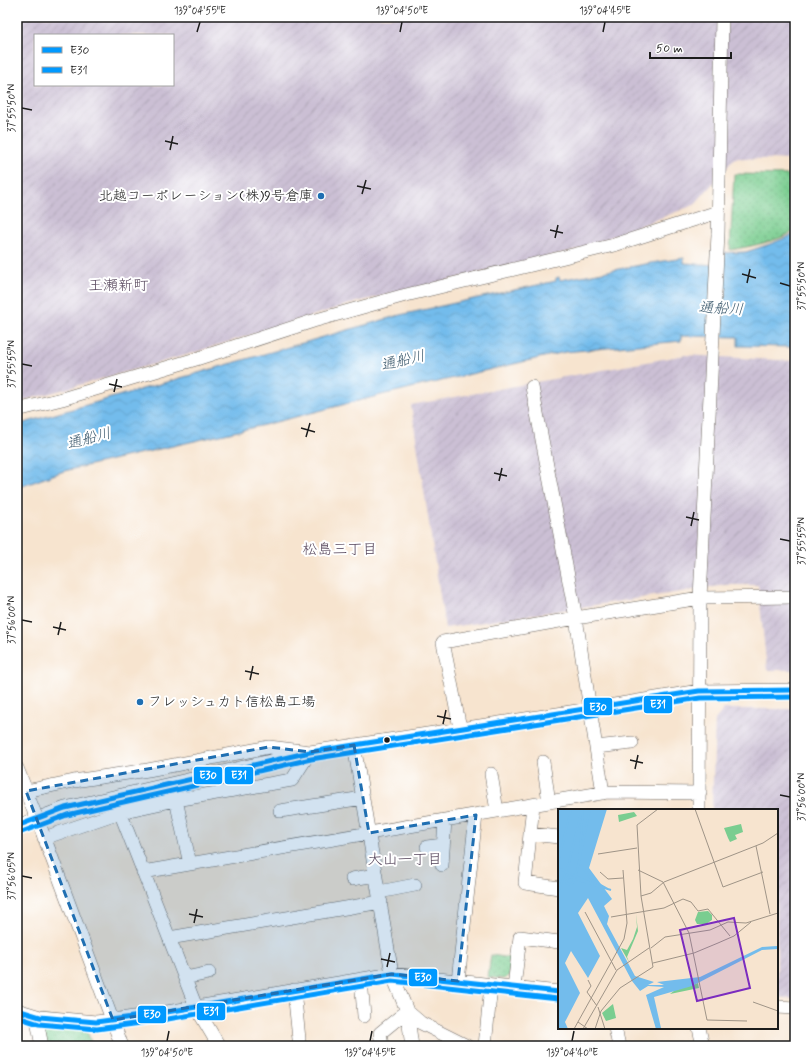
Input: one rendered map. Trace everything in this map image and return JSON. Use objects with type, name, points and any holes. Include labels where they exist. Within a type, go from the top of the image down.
[{"type":"street","points":[[699,809],[700,598],[718,234],[722,17]]},
{"type":"street","points":[[17,410],[85,392],[196,359],[313,321],[402,296],[614,245],[718,212]]},
{"type":"street","points":[[532,387],[576,618],[603,793]]},
{"type":"street","points":[[460,728],[443,642],[576,618],[700,598],[795,597]]},
{"type":"street","points":[[17,826],[65,808],[310,752],[699,691],[795,690]]},
{"type":"street","points":[[596,747],[632,743]]},
{"type":"street","points":[[354,745],[392,974],[407,1010],[412,1046]]},
{"type":"street","points":[[27,795],[74,781],[148,770],[269,747],[310,752]]},
{"type":"street","points":[[44,836],[120,812],[176,800],[292,780],[310,752]]},
{"type":"street","points":[[543,762],[550,802]]},
{"type":"street","points":[[17,768],[44,836],[122,1046]]},
{"type":"street","points":[[491,774],[497,811]]},
{"type":"street","points":[[143,872],[607,792],[700,793]]},
{"type":"street","points":[[280,810],[363,798]]},
{"type":"street","points":[[176,800],[190,864]]},
{"type":"street","points":[[533,805],[526,883],[558,888]]},
{"type":"street","points":[[120,812],[196,1007],[217,1045]]},
{"type":"street","points":[[458,981],[476,815]]},
{"type":"street","points":[[442,865],[446,820]]},
{"type":"street","points":[[530,834],[558,837]]},
{"type":"street","points":[[427,847],[443,845]]},
{"type":"street","points":[[352,879],[376,875]]},
{"type":"street","points":[[169,938],[380,897],[415,885]]},
{"type":"street","points":[[514,987],[520,937],[558,942]]},
{"type":"street","points":[[185,978],[209,973]]},
{"type":"street","points":[[17,1010],[36,1016],[96,1022],[196,1007],[392,974],[558,992]]},
{"type":"street","points":[[361,979],[364,1016]]},
{"type":"street","points":[[485,1046],[491,985]]},
{"type":"street","points":[[294,990],[299,1039]]},
{"type":"street","points":[[778,1007],[795,1008]]},
{"type":"street","points":[[382,1046],[380,1033],[407,1010]]},
{"type":"street","points":[[407,1010],[421,1023],[467,1046]]},
{"type":"street","points":[[36,1016],[42,1046]]},
{"type":"street","points":[[615,1029],[619,1046]]},
{"type":"street","points":[[699,1029],[703,1046]]},
{"type":"highlighted area","points":[[354,745],[369,833],[476,815],[458,981],[392,974],[113,1020],[26,791],[269,747],[310,752]]},
{"type":"shaded area","points":[[17,17],[795,17],[795,160],[735,158],[694,205],[580,249],[353,303],[183,356],[17,403]]},
{"type":"shaded area","points":[[685,355],[795,361],[795,670],[767,670],[758,585],[726,585],[445,628],[411,405]]},
{"type":"shaded area","points":[[724,709],[795,709],[795,999],[778,997],[778,809],[712,809],[715,720]]},
{"type":"green space","points":[[734,174],[795,175],[795,231],[771,241],[730,250]]},
{"type":"green space","points":[[491,955],[511,958],[509,976],[504,979],[488,977]]},
{"type":"green space","points":[[40,1017],[84,1021],[92,1046],[42,1046]]},
{"type":"water","name":"通船川","points":[[795,234],[795,347],[738,346],[738,337],[681,336],[681,341],[565,352],[381,395],[264,425],[64,471],[17,488],[17,425],[400,315],[556,281],[556,278],[559,277],[560,280],[684,258],[684,263],[716,265],[717,253],[746,252]]},
{"type":"transit line","name":"E30","points":[[17,826],[65,808],[310,752],[699,691],[795,690]]},
{"type":"transit line","name":"E31","points":[[19,833],[67,815],[311,759],[700,698],[795,697]]},
{"type":"transit line","name":"E30","points":[[17,1010],[40,1017],[96,1022],[155,1014],[392,974],[558,992]]},
{"type":"transit line","name":"E31","points":[[17,1017],[39,1024],[97,1029],[156,1021],[392,981],[558,999]]},
{"type":"place","name":"北越コーポレーション(株)9号倉庫","points":[[321,196]]},
{"type":"place","name":"フレッシュカト信松島工場","points":[[140,702]]},
{"type":"district","name":"王瀬新町","points":[[118,286]]},
{"type":"district","name":"松島三丁目","points":[[340,550]]},
{"type":"district","name":"大山一丁目","points":[[405,860]]}]
